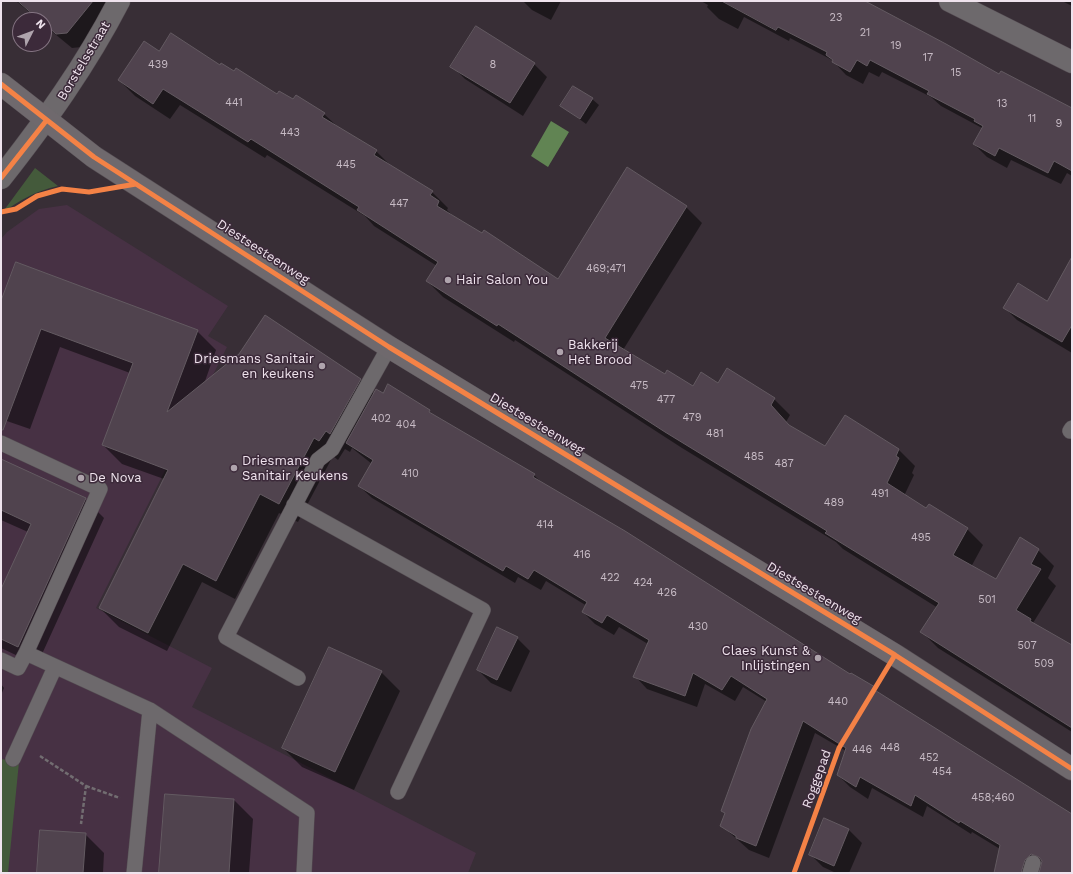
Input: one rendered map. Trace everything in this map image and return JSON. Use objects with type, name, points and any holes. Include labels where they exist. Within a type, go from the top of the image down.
[{"type":"main road","name":"Diestsesteenweg","points":[[1,84],[94,156],[389,347],[895,655],[1072,768]]},
{"type":"street","name":"Borstelsstraat","points":[[1,178],[46,120],[69,87],[119,1]]},
{"type":"street","points":[[950,1],[1072,62]]},
{"type":"lane","points":[[298,678],[226,637],[318,460],[332,449],[389,347]]},
{"type":"lane","points":[[1,443],[100,489],[18,668],[1,660]]},
{"type":"lane","points":[[294,505],[483,610],[398,792]]},
{"type":"lane","points":[[26,653],[150,710],[308,813],[304,873]]},
{"type":"lane","points":[[13,759],[55,667]]},
{"type":"lane","points":[[134,873],[150,710]]},
{"type":"path","points":[[20,744],[86,786],[141,805]]},
{"type":"path","points":[[81,824],[86,786]]},
{"type":"shaded area","points":[[551,121],[569,132],[548,167],[531,156]]},
{"type":"shaded area","points":[[35,168],[58,186],[42,190],[28,196],[2,213]]},
{"type":"shaded area","name":"De Nova","points":[[67,205],[228,306],[208,336],[227,347],[96,608],[212,668],[192,707],[476,853],[468,873],[1,873],[1,239],[7,232],[39,209]]},
{"type":"shaded area","points":[[1,759],[19,762],[8,873],[1,873]]},
{"type":"building","points":[[18,1],[93,1],[67,33],[56,34],[52,30],[52,12],[31,12]]},
{"type":"building","points":[[722,1],[865,1],[999,74],[1001,71],[1072,108],[1072,171],[1054,161],[1048,173],[999,148],[995,156],[973,144],[983,126],[974,121],[975,119],[927,94],[929,91],[870,60],[867,66],[857,60],[850,72],[832,62],[833,60],[826,55],[827,52],[778,27],[776,30]]},
{"type":"building","points":[[476,26],[535,63],[510,103],[450,67]]},
{"type":"building","points":[[171,33],[220,65],[221,63],[234,71],[236,68],[277,94],[279,91],[293,99],[296,95],[325,113],[322,117],[377,150],[374,155],[433,191],[430,195],[439,201],[437,206],[482,233],[484,230],[558,279],[627,167],[687,206],[605,338],[665,374],[667,370],[693,386],[701,372],[718,383],[727,368],[775,398],[771,405],[789,425],[825,446],[845,415],[899,449],[896,456],[899,458],[887,483],[926,508],[929,504],[968,528],[953,555],[996,579],[1020,537],[1039,549],[1031,564],[1041,569],[1016,610],[1031,619],[1030,621],[1072,645],[1072,728],[920,632],[939,603],[825,533],[827,531],[665,432],[498,324],[497,326],[426,281],[438,262],[357,210],[359,207],[251,139],[248,142],[163,89],[153,104],[118,80],[144,41],[159,51]]},
{"type":"building","points":[[573,86],[593,98],[580,119],[560,106]]},
{"type":"building","points":[[1072,257],[1072,325],[1062,342],[1003,308],[1018,283],[1047,301]]},
{"type":"building","name":"Driesmans Sanitair Keukens","points":[[16,262],[198,330],[167,412],[239,354],[265,315],[361,379],[330,434],[326,431],[319,441],[314,438],[279,504],[260,494],[216,581],[183,564],[148,633],[99,608],[168,470],[102,445],[133,363],[41,329],[3,430],[1,430],[1,301]]},
{"type":"building","points":[[388,384],[430,410],[429,412],[535,474],[533,477],[625,531],[850,674],[851,673],[875,687],[873,689],[1072,814],[1072,873],[1039,873],[1042,861],[1039,857],[1031,854],[1025,860],[1021,873],[994,873],[1000,845],[960,821],[959,823],[915,795],[911,806],[860,777],[856,787],[837,775],[846,748],[803,721],[756,846],[736,838],[736,836],[720,826],[725,813],[721,811],[751,729],[767,699],[731,676],[722,690],[693,673],[685,696],[633,677],[649,640],[607,615],[602,623],[582,612],[587,602],[534,570],[528,579],[506,566],[503,571],[358,486],[373,460],[346,443],[376,389],[383,393]]},
{"type":"building","points":[[1,459],[86,498],[18,647],[1,639],[1,589],[31,524],[1,510]]},
{"type":"building","points":[[497,627],[518,637],[497,680],[477,670]]},
{"type":"building","points":[[329,647],[382,671],[335,772],[282,748]]},
{"type":"building","points":[[165,794],[234,799],[229,873],[159,873]]},
{"type":"building","points":[[824,818],[849,829],[834,866],[809,855]]},
{"type":"building","points":[[40,830],[86,833],[83,873],[37,873]]},
{"type":"cycle path","points":[[1,84],[94,157],[389,347],[895,655],[1072,769]]},
{"type":"cycle path","points":[[1,178],[46,121]]},
{"type":"cycle path","points":[[1,212],[16,209],[37,196],[62,189],[89,192],[136,184]]},
{"type":"cycle path","name":"Roggepad","points":[[794,873],[839,748],[895,655]]},
{"type":"place","name":"Hair Salon You","points":[[448,280]]},
{"type":"place","name":"Bakkerij Het Brood","points":[[560,352]]},
{"type":"place","name":"Driesmans Sanitair en keukens","points":[[322,366]]},
{"type":"place","name":"Driesmans Sanitair Keukens","points":[[234,468]]},
{"type":"place","name":"De Nova","points":[[81,478]]},
{"type":"place","name":"Claes Kunst & Inlijstingen","points":[[818,658]]}]
